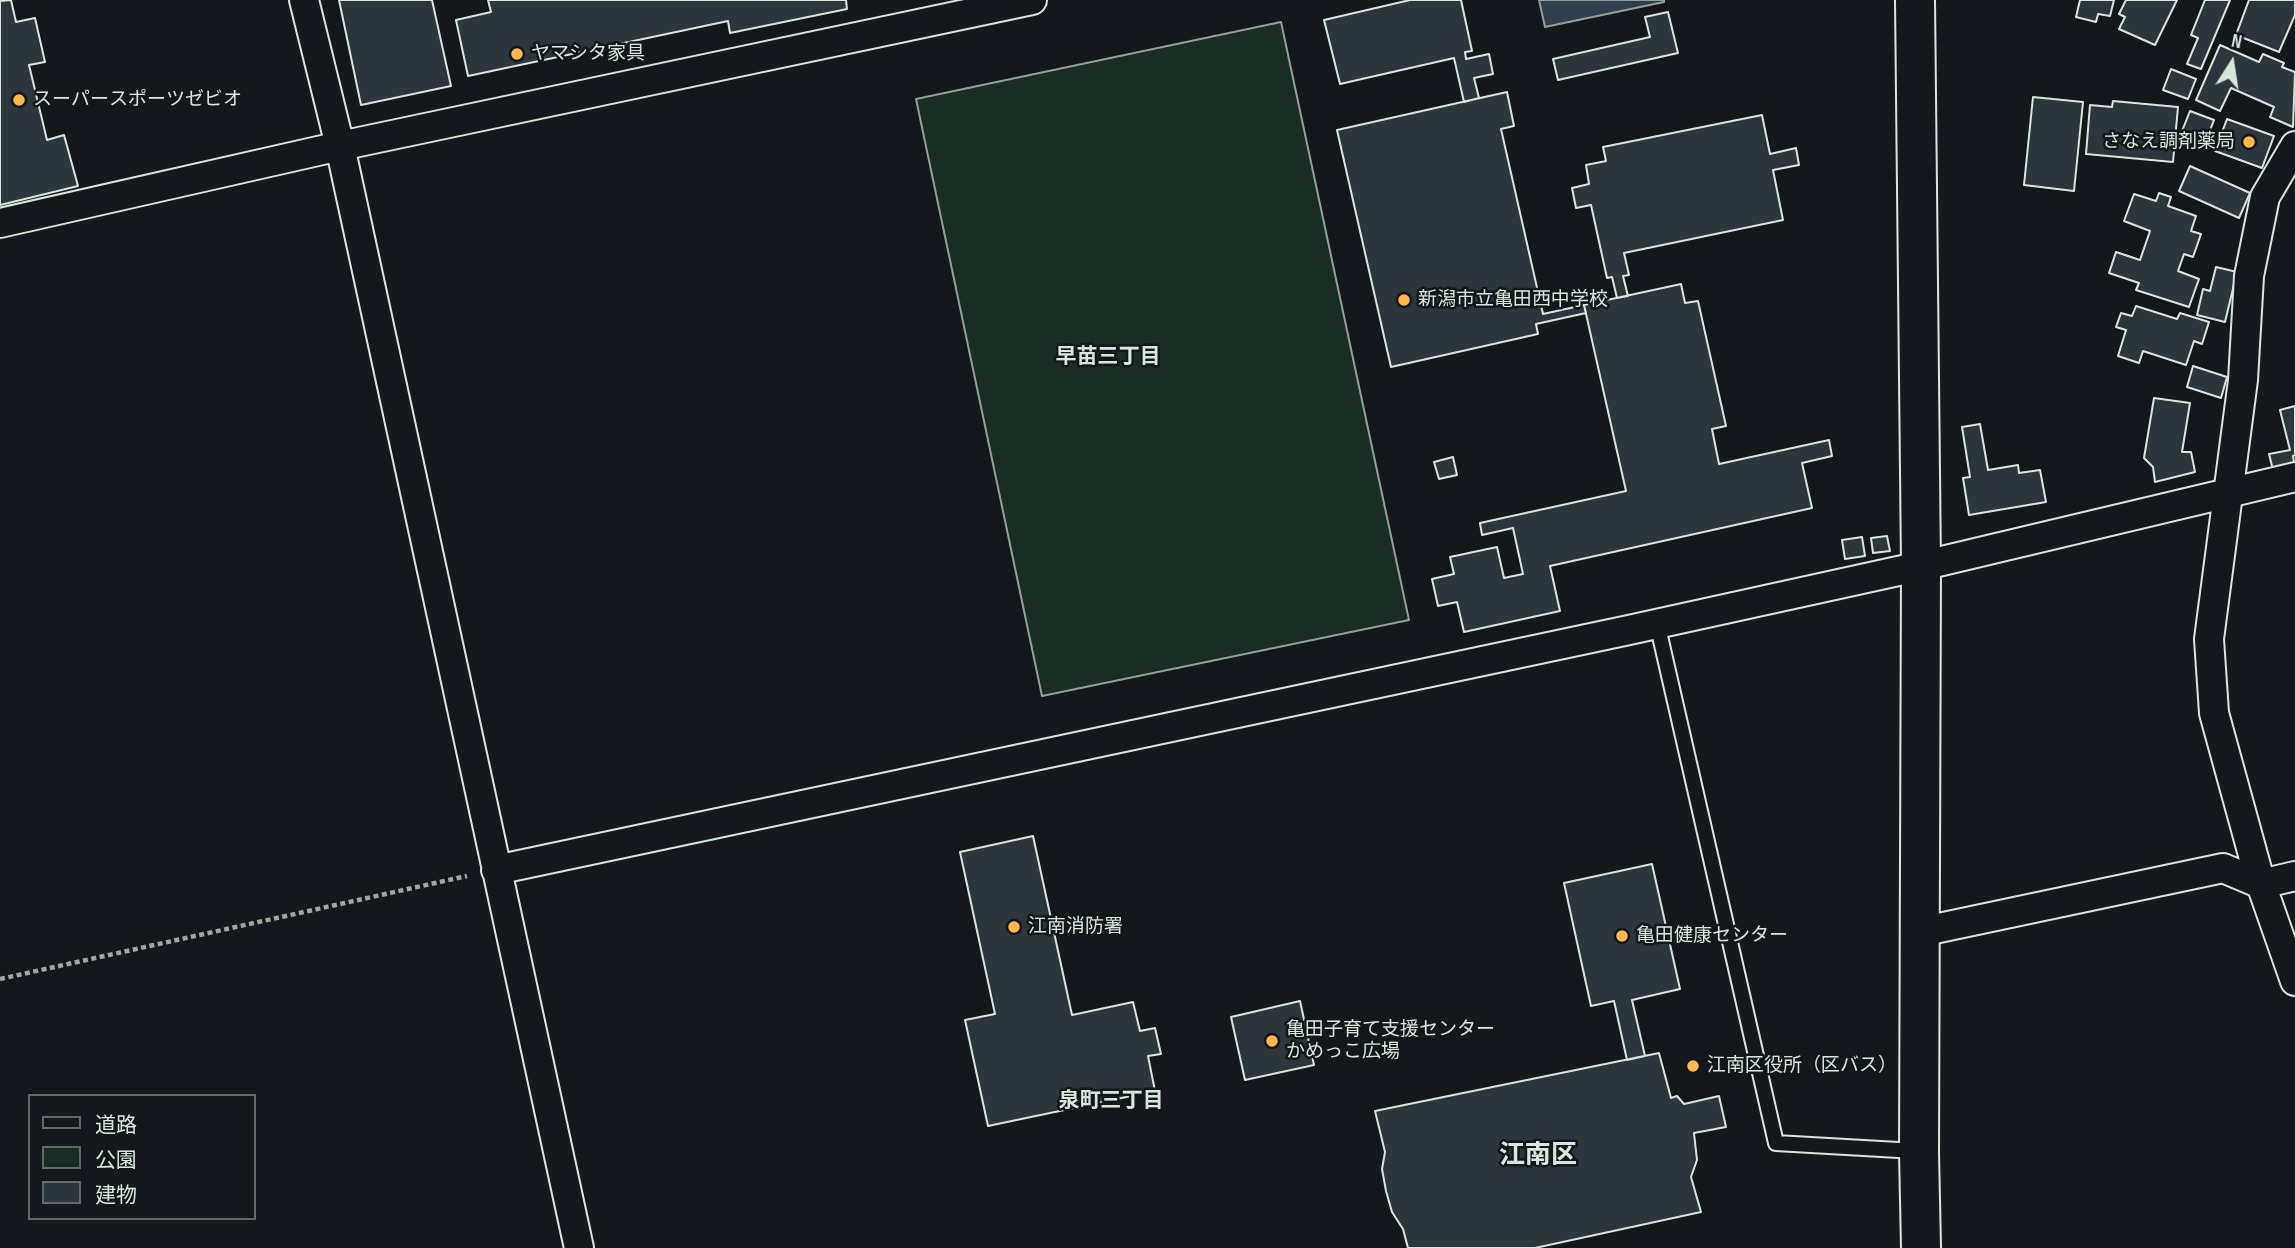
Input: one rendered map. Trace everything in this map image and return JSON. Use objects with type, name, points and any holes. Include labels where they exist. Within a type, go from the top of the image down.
[{"type":"street","points":[[304,0],[340,146],[579,1248]]},
{"type":"street","points":[[0,223],[340,146],[1032,0]]},
{"type":"street","points":[[1915,0],[1921,566],[1921,1248]]},
{"type":"street","points":[[2295,146],[2264,197],[2249,276],[2243,380],[2209,639],[2214,713],[2261,884],[2295,981]]},
{"type":"street","points":[[496,870],[1921,566],[2295,477]]},
{"type":"street","points":[[1920,932],[2223,868],[2261,884],[2295,876]]},
{"type":"lane","points":[[1657,623],[1776,1143],[1919,1152]]},
{"type":"path","points":[[0,979],[496,870]]},
{"type":"green space","points":[[1281,22],[1409,620],[1042,696],[916,99]]},
{"type":"water","points":[[1539,0],[1664,0],[1664,2],[1545,27]]},
{"type":"building","name":"スーパースポーツゼビオ","points":[[11,0],[16,22],[35,18],[45,62],[29,65],[47,140],[64,135],[78,186],[0,205],[0,1]]},
{"type":"building","points":[[339,0],[432,0],[451,86],[361,105]]},
{"type":"building","name":"ヤマシタ家具","points":[[488,0],[846,0],[847,9],[730,33],[728,21],[468,76],[456,20],[491,12]]},
{"type":"building","points":[[1410,0],[1461,0],[1472,51],[1465,52],[1466,59],[1489,54],[1493,74],[1474,78],[1479,98],[1464,102],[1454,58],[1340,84],[1324,20]]},
{"type":"building","points":[[2080,0],[2114,0],[2110,16],[2098,14],[2096,22],[2076,17]]},
{"type":"building","points":[[2126,0],[2177,0],[2155,45],[2119,29],[2125,17],[2119,14]]},
{"type":"building","points":[[2205,0],[2230,0],[2201,69],[2187,64],[2198,38],[2191,35]]},
{"type":"building","points":[[2249,0],[2295,0],[2295,15],[2279,52],[2236,35]]},
{"type":"building","points":[[1668,12],[1678,53],[1558,80],[1553,59],[1650,37],[1645,17]]},
{"type":"building","points":[[2220,45],[2259,62],[2263,54],[2284,63],[2282,67],[2295,72],[2293,127],[2270,117],[2274,107],[2231,88],[2220,111],[2196,100]]},
{"type":"building","points":[[2171,69],[2196,79],[2188,99],[2163,90]]},
{"type":"building","points":[[1507,92],[1514,126],[1501,129],[1543,314],[1584,305],[1586,313],[1536,324],[1538,334],[1391,367],[1337,130]]},
{"type":"building","points":[[2033,97],[2083,102],[2074,191],[2024,185]]},
{"type":"building","points":[[2113,101],[2178,107],[2173,162],[2086,154],[2090,105],[2112,107]]},
{"type":"building","points":[[2190,111],[2214,120],[2204,146],[2180,136]]},
{"type":"building","points":[[1762,115],[1770,154],[1796,148],[1799,165],[1773,170],[1783,220],[1624,253],[1629,275],[1623,276],[1628,296],[1617,298],[1612,277],[1607,278],[1591,205],[1576,208],[1572,188],[1589,184],[1586,165],[1606,161],[1603,147]]},
{"type":"building","points":[[2227,119],[2274,136],[2262,168],[2215,151]]},
{"type":"building","points":[[2190,166],[2250,193],[2239,218],[2179,191]]},
{"type":"building","points":[[2159,193],[2171,197],[2168,206],[2196,216],[2191,231],[2201,234],[2193,257],[2184,254],[2178,271],[2199,279],[2189,307],[2136,290],[2139,283],[2109,273],[2116,252],[2140,260],[2150,231],[2124,221],[2134,194],[2156,201]]},
{"type":"building","points":[[2216,267],[2237,272],[2225,322],[2197,315],[2203,289],[2210,291]]},
{"type":"building","points":[[1681,284],[1685,303],[1698,301],[1726,426],[1712,429],[1719,464],[1829,440],[1832,456],[1802,463],[1812,508],[1550,566],[1560,611],[1464,632],[1457,602],[1438,606],[1432,579],[1454,574],[1450,557],[1497,547],[1504,578],[1523,574],[1513,528],[1482,535],[1480,523],[1626,491],[1584,305]]},
{"type":"building","points":[[2136,306],[2177,319],[2180,313],[2209,322],[2202,344],[2194,341],[2186,365],[2143,351],[2139,363],[2118,356],[2126,330],[2116,327],[2121,313],[2132,316]]},
{"type":"building","points":[[2193,366],[2227,377],[2221,398],[2187,387]]},
{"type":"building","points":[[2154,398],[2190,403],[2182,452],[2191,452],[2195,472],[2155,482],[2153,467],[2144,458]]},
{"type":"building","points":[[2295,406],[2295,469],[2274,474],[2269,454],[2290,450],[2280,410]]},
{"type":"building","points":[[1980,424],[1988,470],[2018,465],[2019,473],[2040,470],[2046,502],[1969,515],[1963,478],[1970,477],[1962,427]]},
{"type":"building","points":[[1453,457],[1457,475],[1439,479],[1434,462]]},
{"type":"building","points":[[1887,536],[1890,551],[1873,553],[1871,538]]},
{"type":"building","points":[[1862,537],[1865,556],[1845,559],[1842,540]]},
{"type":"building","name":"江南消防署","points":[[1033,836],[1072,1015],[1133,1002],[1140,1031],[1155,1028],[1161,1054],[1148,1056],[1155,1091],[988,1126],[965,1020],[995,1014],[960,852]]},
{"type":"building","name":"亀田健康センター","points":[[1652,864],[1680,989],[1632,1000],[1645,1056],[1627,1060],[1614,1001],[1591,1006],[1564,883]]},
{"type":"building","name":"亀田子育て支援センター かめっこ広場","points":[[1300,1001],[1314,1065],[1245,1080],[1231,1017]]},
{"type":"building","points":[[1659,1053],[1671,1098],[1677,1096],[1684,1104],[1719,1096],[1726,1127],[1694,1133],[1697,1160],[1691,1177],[1701,1212],[1535,1248],[1408,1248],[1403,1229],[1392,1212],[1386,1191],[1382,1169],[1385,1152],[1375,1111]]},
{"type":"place","name":"ヤマシタ家具","points":[[517,54]]},
{"type":"place","name":"スーパースポーツゼビオ","points":[[19,100]]},
{"type":"place","name":"さなえ調剤薬局","points":[[2249,142]]},
{"type":"place","name":"新潟市立亀田西中学校","points":[[1404,300]]},
{"type":"place","name":"江南消防署","points":[[1014,927]]},
{"type":"place","name":"亀田健康センター","points":[[1622,936]]},
{"type":"place","name":"亀田子育て支援センター かめっこ広場","points":[[1272,1041]]},
{"type":"place","name":"江南区役所（区バス）","points":[[1693,1066]]},
{"type":"district","name":"早苗三丁目","points":[[1108,358]]},
{"type":"district","name":"泉町三丁目","points":[[1111,1102]]},
{"type":"district","name":"江南区","points":[[1538,1156]]}]
